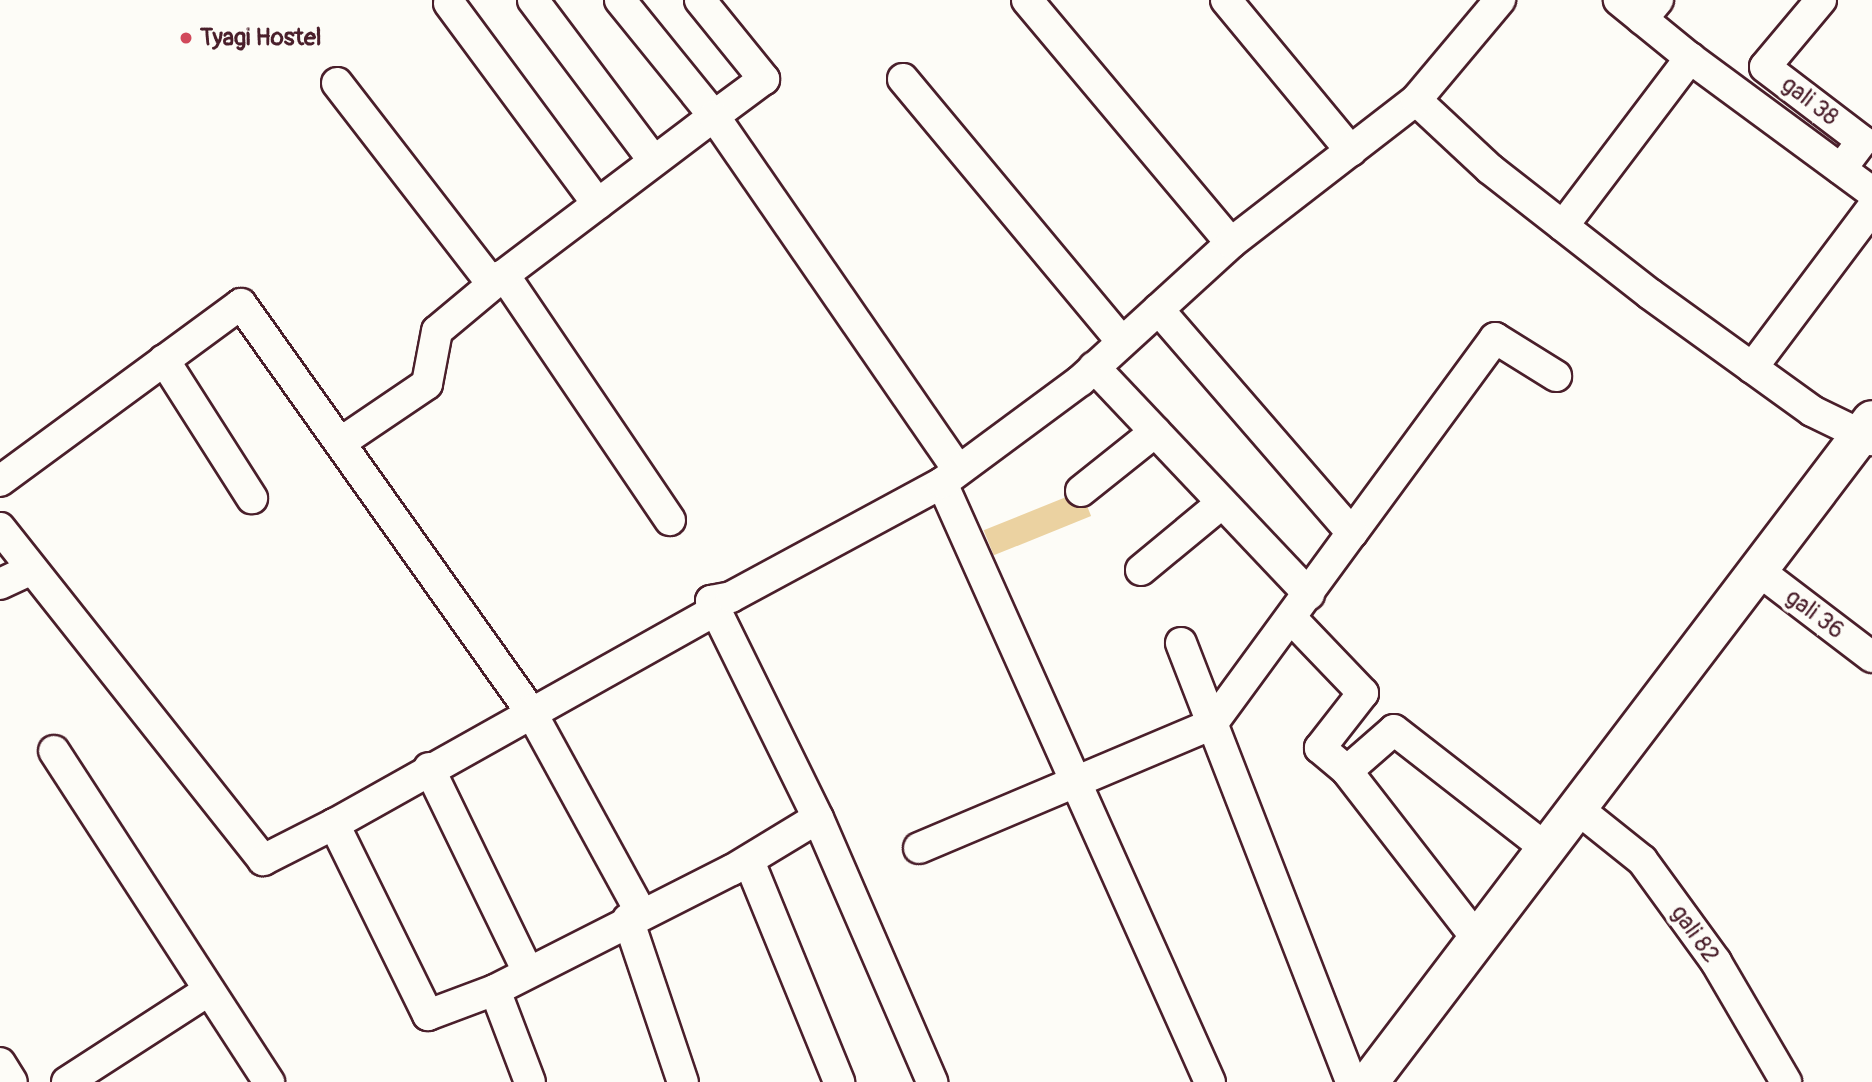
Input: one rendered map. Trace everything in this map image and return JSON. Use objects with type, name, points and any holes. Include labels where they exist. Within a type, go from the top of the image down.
[{"type":"street","points":[[533,0],[654,161]]},
{"type":"street","points":[[620,0],[714,116],[950,476],[1076,782],[1210,1082]]},
{"type":"street","points":[[340,443],[427,384],[438,331],[504,275],[764,79],[700,0]]},
{"type":"street","points":[[1027,0],[1231,243]]},
{"type":"street","points":[[1226,0],[1351,151]]},
{"type":"street","points":[[1619,0],[1650,9],[1690,58],[1872,192]]},
{"type":"street","name":"gali 38","points":[[1821,0],[1765,67],[1862,142],[1841,169]]},
{"type":"street","points":[[449,3],[598,204]]},
{"type":"street","points":[[932,1082],[818,818],[711,601],[731,597],[950,476],[1094,368],[1231,243],[1416,100],[1487,5]]},
{"type":"street","points":[[1563,226],[1690,58]]},
{"type":"street","points":[[903,79],[1122,342]]},
{"type":"street","points":[[337,82],[489,280],[504,275]]},
{"type":"street","points":[[1369,1082],[1869,431],[1812,411],[1752,368],[1563,226],[1416,100]]},
{"type":"street","points":[[1752,368],[1872,208]]},
{"type":"street","points":[[504,275],[670,520]]},
{"type":"street","points":[[0,481],[241,304],[530,710],[635,916],[683,1082]]},
{"type":"street","points":[[1158,309],[1352,533]]},
{"type":"street","points":[[919,848],[1212,724],[1495,338],[1556,376]]},
{"type":"street","points":[[164,360],[252,498]]},
{"type":"street","points":[[1094,368],[1309,594]]},
{"type":"street","points":[[1081,491],[1155,432]]},
{"type":"street","points":[[1141,570],[1222,503]]},
{"type":"street","points":[[0,528],[264,860],[334,824],[530,710],[716,610]]},
{"type":"street","points":[[0,584],[32,569]]},
{"type":"street","name":"gali 36","points":[[1759,571],[1872,657]]},
{"type":"street","points":[[1291,618],[1363,693],[1320,748],[1348,771],[1478,940]]},
{"type":"street","points":[[1181,643],[1351,1082]]},
{"type":"street","points":[[1348,771],[1394,730],[1547,849]]},
{"type":"street","points":[[54,751],[206,992],[269,1082]]},
{"type":"street","points":[[429,768],[528,972]]},
{"type":"street","name":"gali 82","points":[[1578,809],[1642,860],[1716,962],[1786,1082]]},
{"type":"street","points":[[334,824],[428,1015],[495,990],[635,916],[749,861],[818,818]]},
{"type":"street","points":[[749,861],[839,1082]]},
{"type":"street","points":[[495,990],[530,1082]]},
{"type":"street","points":[[67,1082],[206,992]]},
{"type":"street","points":[[0,1063],[12,1082]]},
{"type":"building","points":[[1081,491],[1091,516],[994,555],[984,530]]},
{"type":"place","name":"Tyagi Hostel","points":[[186,38]]}]
